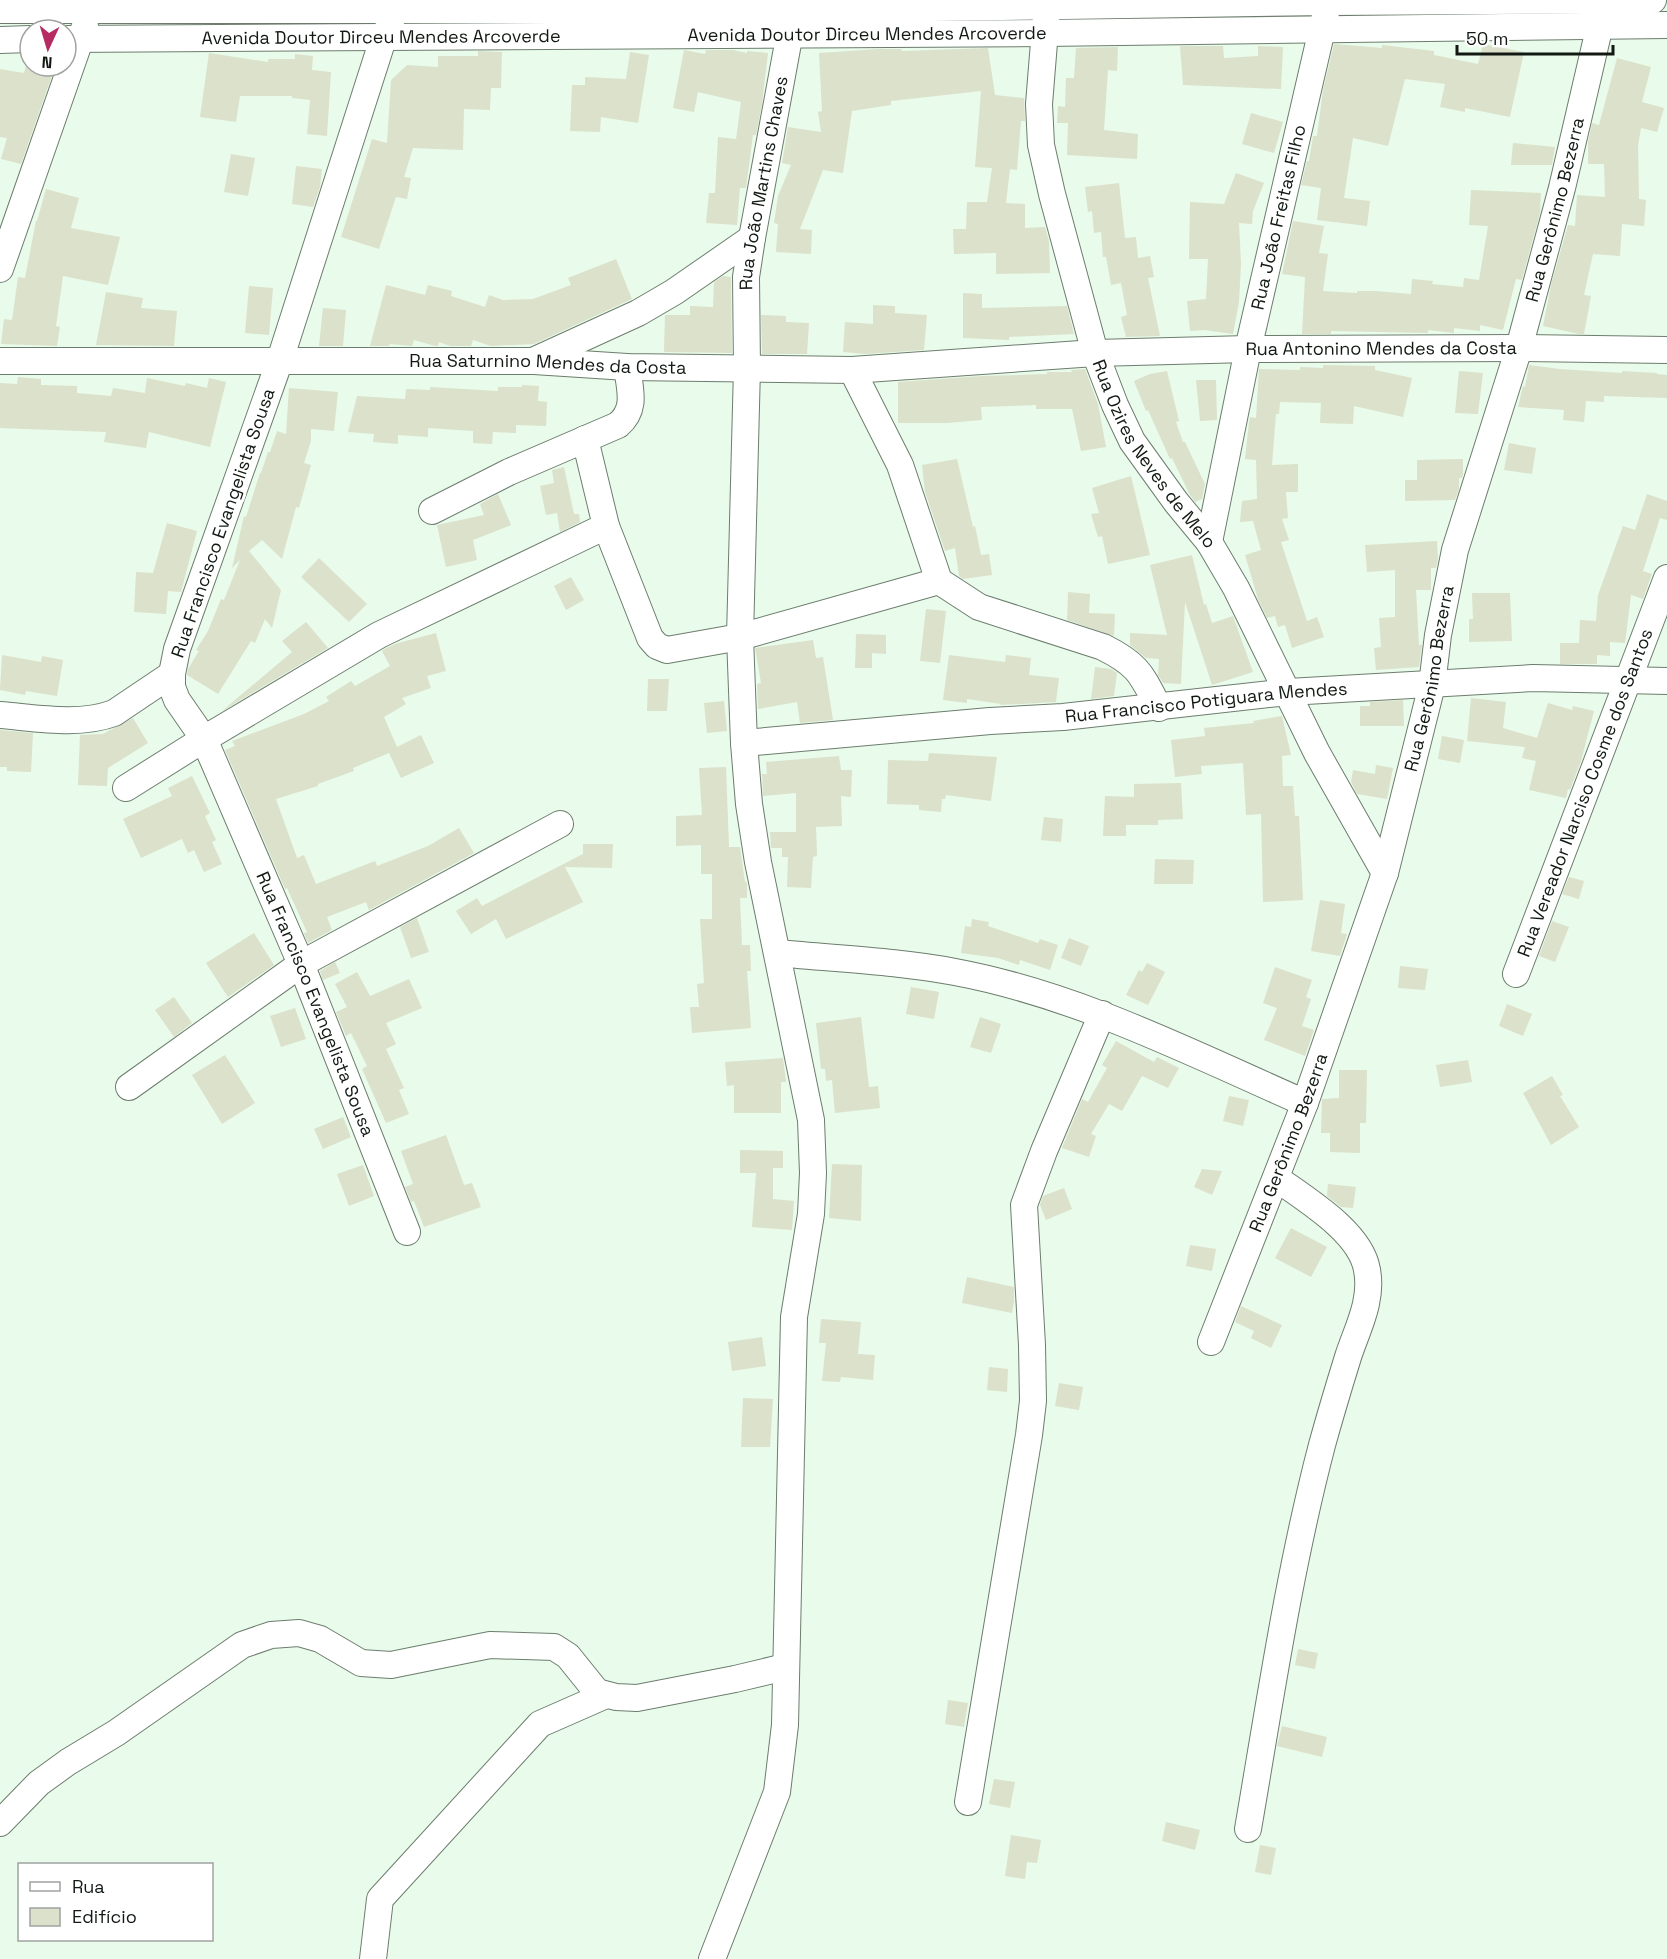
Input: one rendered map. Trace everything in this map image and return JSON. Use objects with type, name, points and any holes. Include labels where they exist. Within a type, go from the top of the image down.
[{"type":"street","name":"Avenida Doutor Dirceu Mendes Arcoverde","points":[[78,39],[384,36],[1048,4],[1653,0]]},
{"type":"street","name":"Rua João Freitas Filho","points":[[1209,542],[1248,349],[1329,1]]},
{"type":"street","name":"Rua Gerônimo Bezerra","points":[[1211,1342],[1305,1103],[1385,873],[1432,685],[1438,635],[1455,550],[1519,348],[1562,188],[1606,1]]},
{"type":"street","name":"Rua Ozires Neves de Melo","points":[[1048,4],[1039,104],[1041,145],[1095,352],[1115,405],[1132,441],[1176,502],[1209,542],[1236,588],[1317,753],[1385,873]]},
{"type":"street","name":"Avenida Doutor Dirceu Mendes Arcoverde","points":[[0,10],[92,5],[398,6],[794,15],[1044,33],[1667,25]]},
{"type":"street","points":[[78,31],[92,5]]},
{"type":"street","name":"Rua Francisco Evangelista Sousa","points":[[398,6],[384,36],[280,360],[177,649],[172,687],[177,700],[204,739],[301,964],[407,1232]]},
{"type":"street","name":"Rua João Martins Chaves","points":[[712,1959],[777,1792],[785,1725],[794,1317],[811,1214],[813,1173],[811,1120],[758,862],[749,804],[740,637],[747,368],[746,277],[794,15]]},
{"type":"street","points":[[0,40],[18,39]]},
{"type":"street","points":[[0,269],[61,78]]},
{"type":"street","points":[[534,361],[638,313],[674,292],[752,238]]},
{"type":"street","name":"Rua Antonino Mendes da Costa","points":[[1095,352],[1519,348],[1667,350]]},
{"type":"street","name":"Rua Saturnino Mendes da Costa","points":[[0,361],[534,361],[627,367],[852,370],[1095,352]]},
{"type":"street","points":[[432,511],[509,472],[618,425],[627,417],[631,403],[627,367]]},
{"type":"street","points":[[852,370],[900,465],[939,581],[979,607],[1103,647],[1122,656],[1139,672],[1159,708]]},
{"type":"street","points":[[585,439],[606,526],[650,638],[657,646],[667,650],[740,637],[939,581]]},
{"type":"street","points":[[126,788],[379,634],[606,526]]},
{"type":"street","name":"Rua Vereador Narciso Cosme dos Santos","points":[[1516,974],[1667,578]]},
{"type":"street","points":[[0,715],[76,720],[104,717],[114,713],[172,674]]},
{"type":"street","name":"Rua Francisco Potiguara Mendes","points":[[744,743],[1159,708],[1208,700],[1288,692],[1533,678],[1667,681]]},
{"type":"street","points":[[129,1087],[301,964],[560,824]]},
{"type":"street","points":[[778,953],[904,964],[957,972],[1029,990],[1102,1014],[1305,1103]]},
{"type":"street","points":[[968,1802],[1033,1401],[1024,1205],[1044,1151],[1102,1014]]},
{"type":"street","points":[[1248,1829],[1295,1558],[1322,1444],[1369,1292],[1367,1268],[1355,1244],[1330,1216],[1276,1178]]},
{"type":"street","points":[[0,1823],[39,1783],[68,1762],[116,1733],[242,1645],[271,1635],[299,1633],[320,1639],[361,1663],[391,1665],[490,1645],[554,1647],[568,1656],[592,1688],[606,1695],[637,1698],[735,1680],[785,1667]]},
{"type":"street","points":[[373,1959],[380,1899],[540,1724],[606,1695]]},
{"type":"building","points":[[1334,44],[1382,48],[1382,45],[1434,51],[1434,55],[1478,64],[1483,44],[1524,52],[1510,117],[1465,108],[1465,112],[1440,107],[1445,84],[1405,79],[1388,146],[1353,138],[1344,198],[1370,201],[1367,226],[1317,220],[1321,188],[1301,185],[1307,161],[1309,161],[1313,136],[1317,136],[1323,90]]},
{"type":"building","points":[[1180,46],[1223,46],[1224,58],[1258,56],[1258,46],[1283,47],[1281,89],[1183,85]]},
{"type":"building","points":[[1118,47],[1117,71],[1108,70],[1104,130],[1138,134],[1137,159],[1067,155],[1068,123],[1057,123],[1058,106],[1065,107],[1066,78],[1074,78],[1076,48]]},
{"type":"building","points":[[988,48],[995,95],[1024,98],[1025,121],[1021,121],[1017,170],[1010,169],[1006,203],[1025,204],[1025,228],[1045,227],[1049,241],[1050,273],[996,274],[996,253],[954,254],[953,229],[966,229],[967,202],[987,202],[992,168],[975,167],[981,91],[891,101],[891,105],[852,111],[843,173],[823,170],[800,229],[812,230],[811,254],[776,252],[778,224],[774,223],[778,196],[791,165],[782,163],[788,127],[821,132],[818,112],[822,111],[819,53],[878,49],[901,49],[902,51]]},
{"type":"building","points":[[684,50],[705,54],[706,50],[768,53],[762,104],[756,135],[753,135],[746,188],[740,188],[737,225],[706,223],[709,193],[715,193],[718,137],[736,139],[741,102],[698,92],[694,112],[673,108]]},
{"type":"building","points":[[478,51],[502,52],[501,88],[491,88],[490,110],[464,109],[463,150],[413,148],[404,177],[411,178],[407,199],[396,197],[379,249],[341,237],[372,139],[387,143],[391,80],[407,65],[438,67],[438,56],[478,56]]},
{"type":"building","points":[[630,52],[649,55],[638,123],[601,117],[600,132],[570,131],[572,85],[585,85],[585,77],[626,79]]},
{"type":"building","points":[[209,53],[268,62],[268,59],[295,59],[295,54],[313,56],[312,70],[331,72],[327,136],[307,134],[310,100],[292,98],[292,96],[240,96],[236,122],[200,117]]},
{"type":"building","points":[[1617,58],[1651,67],[1642,102],[1664,108],[1657,132],[1641,128],[1638,146],[1639,199],[1646,200],[1644,226],[1622,224],[1620,256],[1593,254],[1584,295],[1591,296],[1584,334],[1579,334],[1543,326],[1551,285],[1568,225],[1575,226],[1577,195],[1605,197],[1604,164],[1588,164],[1588,142],[1592,123],[1599,125]]},
{"type":"building","points":[[0,69],[18,72],[18,78],[51,78],[21,164],[1,159],[7,138],[0,137]]},
{"type":"building","points":[[1251,113],[1283,122],[1274,153],[1242,144]]},
{"type":"building","points":[[1513,143],[1555,147],[1552,165],[1511,165]]},
{"type":"building","points":[[231,154],[255,158],[248,196],[224,192]]},
{"type":"building","points":[[296,166],[322,169],[320,187],[313,207],[292,204]]},
{"type":"building","points":[[1236,173],[1264,183],[1253,211],[1252,224],[1239,223],[1241,264],[1239,302],[1233,334],[1204,330],[1190,331],[1187,301],[1206,299],[1208,259],[1189,259],[1190,202],[1224,204]]},
{"type":"building","points":[[1119,183],[1125,238],[1136,237],[1138,258],[1150,256],[1154,277],[1148,278],[1160,336],[1126,337],[1121,317],[1127,315],[1121,283],[1111,285],[1106,257],[1103,257],[1101,232],[1094,233],[1092,211],[1088,212],[1085,187]]},
{"type":"building","points":[[46,189],[79,198],[71,228],[120,237],[108,285],[63,276],[56,326],[60,327],[57,346],[1,344],[4,319],[12,320],[18,277],[25,278],[36,221]]},
{"type":"building","points":[[1471,190],[1541,193],[1540,213],[1522,280],[1516,279],[1503,330],[1480,325],[1480,331],[1454,328],[1454,333],[1428,330],[1428,333],[1331,331],[1331,334],[1302,334],[1305,277],[1282,274],[1293,221],[1324,226],[1319,253],[1328,254],[1323,291],[1411,294],[1412,279],[1433,281],[1432,284],[1463,287],[1464,278],[1479,280],[1488,226],[1469,225]]},
{"type":"building","points":[[616,259],[632,299],[534,344],[491,346],[473,340],[471,346],[450,346],[439,342],[438,346],[435,346],[414,340],[412,346],[390,344],[389,346],[370,346],[386,285],[425,295],[428,285],[452,291],[451,296],[485,307],[489,295],[503,300],[533,299],[571,285],[568,278]]},
{"type":"building","points":[[723,276],[731,277],[732,353],[664,352],[665,315],[690,315],[690,306],[713,307],[714,282]]},
{"type":"building","points":[[249,286],[273,288],[269,335],[245,333]]},
{"type":"building","points":[[106,292],[143,298],[141,308],[177,311],[174,346],[96,345]]},
{"type":"building","points":[[963,293],[982,294],[982,308],[1067,306],[1074,334],[1009,337],[1009,340],[963,338]]},
{"type":"building","points":[[873,305],[895,306],[895,313],[927,315],[924,350],[865,354],[843,352],[845,322],[873,324]]},
{"type":"building","points":[[323,308],[346,310],[343,346],[319,346]]},
{"type":"building","points":[[761,315],[786,316],[786,322],[809,323],[807,354],[762,354]]},
{"type":"building","points":[[1323,365],[1375,366],[1375,370],[1412,378],[1403,417],[1354,406],[1353,424],[1320,423],[1321,403],[1280,402],[1279,414],[1276,414],[1272,465],[1298,464],[1298,492],[1286,492],[1288,518],[1282,519],[1289,540],[1281,542],[1307,621],[1317,617],[1324,637],[1292,648],[1285,625],[1278,627],[1275,616],[1267,618],[1258,599],[1245,555],[1261,550],[1253,521],[1240,522],[1242,501],[1257,499],[1256,460],[1245,459],[1249,422],[1250,417],[1256,418],[1259,369],[1300,370],[1300,367],[1323,368]]},
{"type":"building","points":[[1529,365],[1667,375],[1667,398],[1604,396],[1604,402],[1586,401],[1584,422],[1563,420],[1564,410],[1518,407]]},
{"type":"building","points":[[1085,369],[1098,404],[1106,447],[1081,451],[1072,409],[1036,409],[1036,405],[981,407],[982,420],[898,423],[898,382],[1047,374],[1047,372],[1072,372],[1071,370]]},
{"type":"building","points":[[1167,371],[1179,421],[1176,422],[1183,442],[1205,484],[1202,499],[1195,502],[1172,458],[1170,459],[1134,381],[1150,374]]},
{"type":"building","points":[[1459,371],[1483,373],[1478,414],[1455,413]]},
{"type":"building","points":[[18,377],[41,379],[41,385],[77,386],[77,393],[111,396],[113,388],[145,393],[147,378],[207,388],[209,378],[226,382],[210,447],[149,432],[146,448],[104,442],[106,432],[0,428],[0,383],[17,384]]},
{"type":"building","points":[[1196,380],[1216,380],[1217,420],[1200,421]]},
{"type":"building","points":[[522,385],[539,386],[538,401],[547,402],[546,426],[516,425],[516,433],[493,432],[492,444],[473,443],[473,431],[428,428],[428,437],[398,435],[398,444],[373,442],[374,434],[348,432],[357,396],[405,399],[406,389],[430,390],[430,387],[498,391],[498,387],[522,387]]},
{"type":"building","points":[[289,388],[338,392],[334,431],[311,429],[311,441],[304,463],[311,465],[299,508],[296,507],[282,559],[262,540],[249,551],[281,590],[272,628],[265,619],[255,643],[251,641],[218,694],[187,675],[188,669],[199,651],[196,650],[208,631],[221,599],[224,600],[240,560],[232,568],[244,516],[246,517],[268,452],[270,452],[277,431],[286,434]]},
{"type":"building","points":[[1509,443],[1536,448],[1532,474],[1504,470]]},
{"type":"building","points":[[957,459],[981,555],[989,554],[992,575],[963,579],[959,576],[955,548],[945,551],[925,492],[922,465]]},
{"type":"building","points":[[1463,459],[1463,474],[1462,478],[1459,478],[1459,489],[1455,500],[1405,501],[1405,480],[1417,480],[1417,460]]},
{"type":"building","points":[[564,467],[574,514],[579,514],[580,522],[560,532],[557,513],[546,515],[540,486],[554,483],[552,470]]},
{"type":"building","points":[[1131,476],[1150,555],[1108,564],[1102,536],[1098,537],[1091,514],[1099,513],[1092,488]]},
{"type":"building","points":[[498,494],[511,525],[473,540],[477,560],[446,567],[437,525],[484,515],[480,504]]},
{"type":"building","points":[[1647,494],[1667,501],[1667,520],[1660,518],[1643,571],[1652,574],[1643,599],[1631,595],[1625,643],[1610,642],[1610,656],[1597,655],[1597,664],[1560,664],[1560,643],[1579,643],[1580,620],[1596,621],[1598,595],[1623,526],[1635,530]]},
{"type":"building","points":[[167,523],[197,531],[181,592],[168,591],[166,614],[134,612],[136,572],[153,573]]},
{"type":"building","points":[[1437,541],[1438,560],[1436,568],[1431,568],[1431,590],[1416,590],[1419,645],[1422,645],[1419,667],[1376,670],[1374,648],[1381,647],[1379,618],[1395,617],[1395,570],[1367,572],[1365,545]]},
{"type":"building","points":[[1192,555],[1204,605],[1206,604],[1212,623],[1233,616],[1253,672],[1212,685],[1185,602],[1181,684],[1163,683],[1158,675],[1159,659],[1146,658],[1130,645],[1130,633],[1167,635],[1150,565]]},
{"type":"building","points":[[319,558],[367,604],[349,622],[301,577]]},
{"type":"building","points":[[571,577],[584,600],[566,610],[554,586]]},
{"type":"building","points":[[1068,592],[1090,594],[1089,613],[1115,614],[1114,636],[1067,620]]},
{"type":"building","points":[[1472,593],[1510,593],[1512,641],[1469,642],[1469,619],[1473,619]]},
{"type":"building","points":[[926,609],[946,611],[940,663],[920,661]]},
{"type":"building","points":[[306,622],[328,648],[222,711],[292,652],[282,641]]},
{"type":"building","points":[[436,633],[446,671],[427,676],[431,688],[402,698],[406,704],[384,717],[397,747],[421,735],[434,763],[401,778],[389,753],[353,768],[354,771],[318,784],[318,786],[276,799],[297,858],[304,855],[316,884],[375,861],[377,866],[428,846],[459,828],[474,853],[369,910],[366,902],[327,917],[332,930],[308,943],[304,933],[307,932],[287,888],[285,889],[225,750],[235,746],[232,741],[304,714],[329,701],[326,697],[351,681],[355,686],[390,666],[382,651],[386,648]]},
{"type":"building","points":[[856,634],[886,635],[886,654],[872,653],[872,668],[855,668]]},
{"type":"building","points":[[813,640],[816,658],[823,657],[833,720],[800,723],[797,702],[758,709],[757,684],[761,683],[755,648]]},
{"type":"building","points":[[2,655],[41,662],[42,656],[63,660],[57,696],[26,691],[25,695],[0,690]]},
{"type":"building","points":[[949,655],[1005,662],[1006,655],[1031,658],[1029,675],[1059,678],[1056,702],[1000,705],[967,699],[967,703],[943,700]]},
{"type":"building","points":[[1095,667],[1111,669],[1117,673],[1114,696],[1091,699]]},
{"type":"building","points":[[648,679],[669,679],[667,711],[647,711]]},
{"type":"building","points":[[1471,698],[1506,702],[1503,728],[1537,738],[1548,703],[1572,710],[1573,706],[1594,711],[1581,761],[1566,798],[1529,790],[1536,761],[1522,758],[1525,747],[1467,741]]},
{"type":"building","points":[[1403,700],[1404,726],[1360,726],[1360,706],[1370,706],[1370,702]]},
{"type":"building","points":[[724,701],[727,731],[707,733],[704,703]]},
{"type":"building","points":[[1282,716],[1291,755],[1282,756],[1283,786],[1293,786],[1295,816],[1299,816],[1303,900],[1263,902],[1261,814],[1246,815],[1243,763],[1201,766],[1202,774],[1175,777],[1171,740],[1205,736],[1204,728],[1254,723],[1253,721]]},
{"type":"building","points":[[133,718],[148,743],[108,768],[107,786],[78,785],[80,735],[103,734]]},
{"type":"building","points":[[0,730],[33,733],[31,772],[7,771],[7,767],[0,767]]},
{"type":"building","points":[[1442,736],[1464,740],[1460,763],[1438,759]]},
{"type":"building","points":[[929,753],[997,757],[991,801],[946,795],[945,799],[942,799],[941,812],[919,810],[919,805],[887,804],[888,760],[928,761]]},
{"type":"building","points":[[839,756],[841,770],[852,770],[851,797],[841,796],[842,826],[816,827],[817,856],[813,857],[811,888],[787,887],[788,857],[782,857],[782,848],[771,848],[770,832],[796,832],[796,793],[763,796],[762,774],[767,774],[766,762]]},
{"type":"building","points":[[1376,765],[1393,768],[1387,799],[1357,794],[1351,782],[1353,770],[1375,774]]},
{"type":"building","points":[[726,767],[729,847],[740,847],[745,882],[747,882],[747,898],[740,898],[742,945],[750,945],[751,971],[747,971],[751,1028],[692,1033],[690,1007],[699,1007],[697,984],[704,983],[700,919],[712,919],[712,874],[701,874],[701,845],[676,846],[676,816],[702,815],[699,768]]},
{"type":"building","points":[[192,776],[210,813],[205,816],[216,840],[212,842],[222,864],[204,872],[194,850],[188,853],[182,839],[141,858],[123,819],[172,796],[168,788]]},
{"type":"building","points":[[1181,783],[1183,819],[1158,820],[1158,825],[1126,825],[1126,836],[1103,836],[1105,796],[1134,797],[1134,784]]},
{"type":"building","points":[[1044,817],[1063,819],[1061,842],[1041,840]]},
{"type":"building","points":[[583,844],[613,844],[612,868],[565,867],[583,902],[506,939],[496,919],[471,934],[456,911],[477,898],[482,906],[583,854]]},
{"type":"building","points":[[1155,859],[1194,860],[1193,884],[1154,884]]},
{"type":"building","points":[[1569,877],[1584,881],[1579,899],[1562,894]]},
{"type":"building","points":[[1320,900],[1345,904],[1341,933],[1347,934],[1340,956],[1311,951]]},
{"type":"building","points":[[417,918],[429,952],[411,958],[400,927]]},
{"type":"building","points":[[972,919],[989,922],[988,926],[1038,943],[1040,939],[1058,945],[1050,970],[1020,960],[1019,965],[998,958],[961,953],[965,926],[971,927]]},
{"type":"building","points":[[1552,921],[1569,927],[1555,962],[1539,956]]},
{"type":"building","points":[[254,933],[274,965],[228,997],[206,963]]},
{"type":"building","points":[[1069,938],[1089,946],[1081,966],[1061,958]]},
{"type":"building","points":[[335,962],[340,973],[323,980],[320,971]]},
{"type":"building","points":[[1147,963],[1165,972],[1148,1005],[1126,995],[1139,970],[1142,972]]},
{"type":"building","points":[[1400,966],[1428,969],[1425,990],[1398,988]]},
{"type":"building","points":[[1275,967],[1312,980],[1306,997],[1311,999],[1302,1026],[1314,1030],[1305,1056],[1264,1040],[1277,1008],[1263,1003]]},
{"type":"building","points":[[357,972],[370,996],[409,979],[422,1008],[386,1023],[396,1044],[386,1049],[404,1088],[399,1090],[409,1114],[386,1123],[362,1069],[367,1066],[351,1033],[346,1036],[336,1012],[347,1007],[335,984]]},
{"type":"building","points":[[911,987],[939,992],[934,1019],[906,1014]]},
{"type":"building","points":[[174,997],[192,1023],[174,1037],[155,1010]]},
{"type":"building","points":[[1507,1004],[1532,1014],[1523,1036],[1499,1026]]},
{"type":"building","points":[[295,1008],[306,1039],[281,1047],[270,1016]]},
{"type":"building","points":[[861,1017],[869,1087],[878,1086],[880,1108],[835,1113],[832,1080],[826,1081],[825,1069],[821,1069],[816,1023]]},
{"type":"building","points":[[980,1017],[1001,1024],[991,1053],[970,1047]]},
{"type":"building","points":[[1116,1041],[1154,1062],[1157,1057],[1179,1068],[1168,1088],[1142,1076],[1122,1111],[1109,1104],[1091,1134],[1096,1136],[1089,1157],[1062,1148],[1082,1099],[1088,1102],[1107,1068],[1102,1065]]},
{"type":"building","points":[[225,1055],[255,1103],[222,1124],[192,1075]]},
{"type":"building","points":[[783,1058],[786,1082],[781,1082],[781,1113],[734,1113],[734,1085],[727,1086],[725,1062]]},
{"type":"building","points":[[1468,1060],[1472,1082],[1440,1087],[1436,1065]]},
{"type":"building","points":[[1339,1070],[1367,1070],[1366,1123],[1360,1123],[1360,1153],[1330,1152],[1330,1133],[1321,1133],[1322,1099],[1339,1098]]},
{"type":"building","points":[[1552,1076],[1563,1095],[1560,1096],[1579,1127],[1551,1145],[1523,1093]]},
{"type":"building","points":[[1229,1096],[1249,1100],[1243,1126],[1223,1121]]},
{"type":"building","points":[[343,1117],[351,1137],[323,1149],[314,1129]]},
{"type":"building","points":[[446,1135],[464,1185],[472,1183],[481,1207],[424,1227],[414,1201],[411,1202],[405,1187],[413,1184],[401,1151]]},
{"type":"building","points":[[740,1150],[783,1151],[783,1168],[773,1168],[773,1199],[794,1201],[792,1230],[752,1227],[756,1173],[740,1173]]},
{"type":"building","points":[[832,1164],[862,1165],[861,1221],[829,1218]]},
{"type":"building","points":[[363,1165],[374,1196],[349,1206],[337,1174]]},
{"type":"building","points":[[1202,1169],[1222,1171],[1212,1195],[1194,1187]]},
{"type":"building","points":[[1328,1184],[1356,1187],[1353,1208],[1341,1207],[1327,1196]]},
{"type":"building","points":[[1064,1188],[1072,1209],[1046,1220],[1040,1205],[1043,1196]]},
{"type":"building","points":[[1291,1228],[1327,1247],[1311,1277],[1275,1258]]},
{"type":"building","points":[[1190,1245],[1216,1249],[1212,1271],[1186,1266]]},
{"type":"building","points":[[967,1277],[1014,1287],[1012,1313],[962,1303]]},
{"type":"building","points":[[1241,1306],[1282,1325],[1271,1348],[1251,1338],[1254,1331],[1235,1322]]},
{"type":"building","points":[[821,1319],[861,1322],[858,1354],[875,1355],[873,1380],[841,1377],[840,1382],[822,1381],[826,1343],[819,1343]]},
{"type":"building","points":[[762,1337],[766,1366],[732,1371],[728,1342]]},
{"type":"building","points":[[989,1367],[1008,1369],[1007,1392],[987,1390]]},
{"type":"building","points":[[1059,1383],[1083,1387],[1079,1410],[1055,1406]]},
{"type":"building","points":[[743,1398],[773,1399],[770,1447],[741,1447]]},
{"type":"building","points":[[1298,1649],[1318,1653],[1315,1669],[1295,1665]]},
{"type":"building","points":[[948,1700],[968,1703],[964,1727],[945,1724]]},
{"type":"building","points":[[1282,1726],[1327,1737],[1322,1757],[1277,1746]]},
{"type":"building","points":[[994,1779],[1015,1782],[1010,1808],[989,1804]]},
{"type":"building","points":[[1166,1822],[1200,1830],[1195,1850],[1162,1841]]},
{"type":"building","points":[[1011,1835],[1041,1840],[1037,1863],[1027,1862],[1025,1879],[1005,1876]]},
{"type":"building","points":[[1260,1845],[1276,1848],[1271,1875],[1255,1872]]}]
